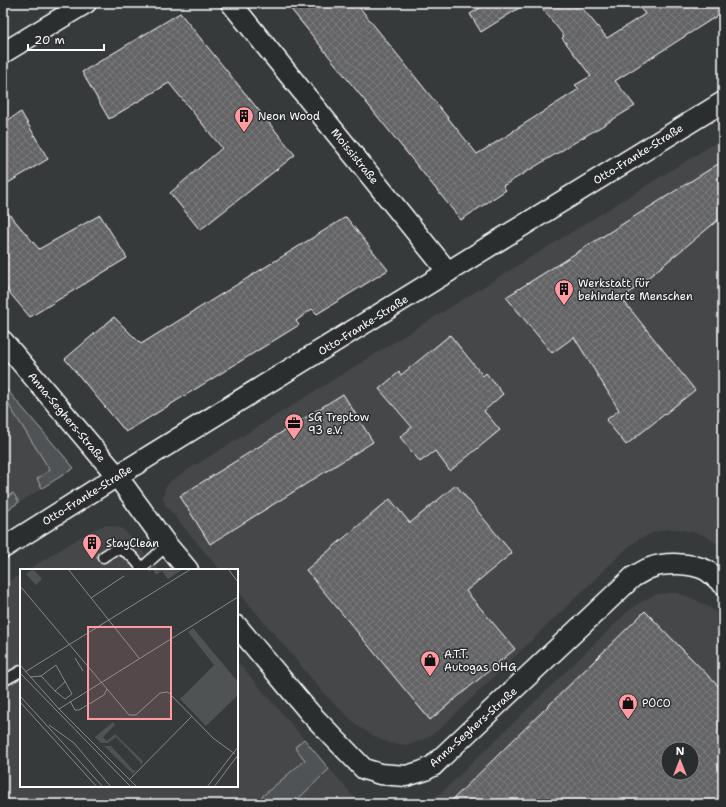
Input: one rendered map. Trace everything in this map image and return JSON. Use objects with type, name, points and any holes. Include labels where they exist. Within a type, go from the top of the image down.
[{"type":"street","points":[[3,54],[86,3]]},
{"type":"street","name":"Moissistraße","points":[[231,3],[448,272]]},
{"type":"street","name":"Otto-Franke-Straße","points":[[3,548],[723,102]]},
{"type":"street","name":"Anna-Seghers-Straße","points":[[3,341],[117,476],[167,545],[187,569]]},
{"type":"street","name":"Anna-Seghers-Straße","points":[[238,627],[310,713],[364,769],[380,774],[406,776],[423,771],[433,766],[633,577],[649,568],[671,564],[693,566],[704,570],[714,575],[723,584]]},
{"type":"lane","points":[[103,557],[113,550],[122,550],[130,554],[143,569],[167,545]]},
{"type":"lane","points":[[3,681],[20,671]]},
{"type":"shaded area","points":[[723,138],[723,548],[706,536],[678,529],[667,529],[655,532],[639,539],[622,553],[440,729],[425,739],[408,745],[389,743],[379,739],[359,727],[328,698],[238,591],[238,569],[219,569],[165,505],[163,497],[165,488],[170,481]]},
{"type":"shaded area","points":[[3,385],[74,468],[3,513]]},
{"type":"shaded area","points":[[3,385],[74,468],[42,488],[37,479],[50,470],[3,396]]},
{"type":"shaded area","points":[[13,493],[19,502],[3,513],[3,499]]},
{"type":"shaded area","points":[[105,525],[121,528],[158,569],[29,569],[92,530]]},
{"type":"shaded area","points":[[20,575],[20,787],[238,787],[238,662],[354,797],[366,804],[3,804],[3,585]]},
{"type":"shaded area","name":"POCO","points":[[677,593],[696,600],[723,617],[723,804],[425,804],[442,792],[626,613],[657,594]]},
{"type":"shaded area","points":[[304,739],[329,769],[293,804],[253,804],[305,760],[295,747]]},
{"type":"building","points":[[286,3],[356,3],[477,154],[579,89],[575,85],[591,76],[562,38],[564,36],[538,3],[578,3],[607,38],[645,14],[636,3],[723,3],[723,12],[615,81],[635,106],[503,186],[506,190],[461,220]]},
{"type":"building","points":[[488,3],[527,3],[481,32],[470,14]]},
{"type":"building","name":"Neon Wood","points":[[180,13],[295,155],[200,230],[170,193],[222,148],[169,83],[109,119],[82,72]]},
{"type":"building","points":[[21,112],[48,159],[3,186],[3,123]]},
{"type":"building","name":"Werkstatt für behinderte Menschen","points":[[723,161],[723,216],[622,299],[695,390],[626,445],[606,420],[619,410],[574,337],[552,353],[506,297]]},
{"type":"building","points":[[3,207],[39,249],[100,215],[127,258],[30,317],[3,285]]},
{"type":"building","points":[[346,217],[388,270],[317,314],[312,309],[296,321],[299,325],[126,432],[65,359],[114,317],[141,344]]},
{"type":"building","points":[[450,335],[483,376],[486,373],[503,394],[484,411],[500,430],[450,471],[435,451],[420,462],[400,437],[412,427],[379,389],[399,372],[401,375]]},
{"type":"building","points":[[343,394],[373,442],[210,544],[180,496]]},
{"type":"building","points":[[456,485],[512,553],[466,591],[515,649],[430,720],[306,570],[390,499],[410,523]]},
{"type":"building","name":"POCO","points":[[645,611],[723,691],[723,804],[448,804]]},
{"type":"place","name":"Neon Wood","points":[[244,133]]},
{"type":"place","name":"Werkstatt für behinderte Menschen","points":[[564,306]]},
{"type":"place","name":"SG Treptow 93 e.V.","points":[[294,440]]},
{"type":"place","name":"StayClean","points":[[92,560]]},
{"type":"place","name":"A.T.T. Autogas OHG","points":[[430,677]]},
{"type":"place","name":"POCO","points":[[628,720]]}]
